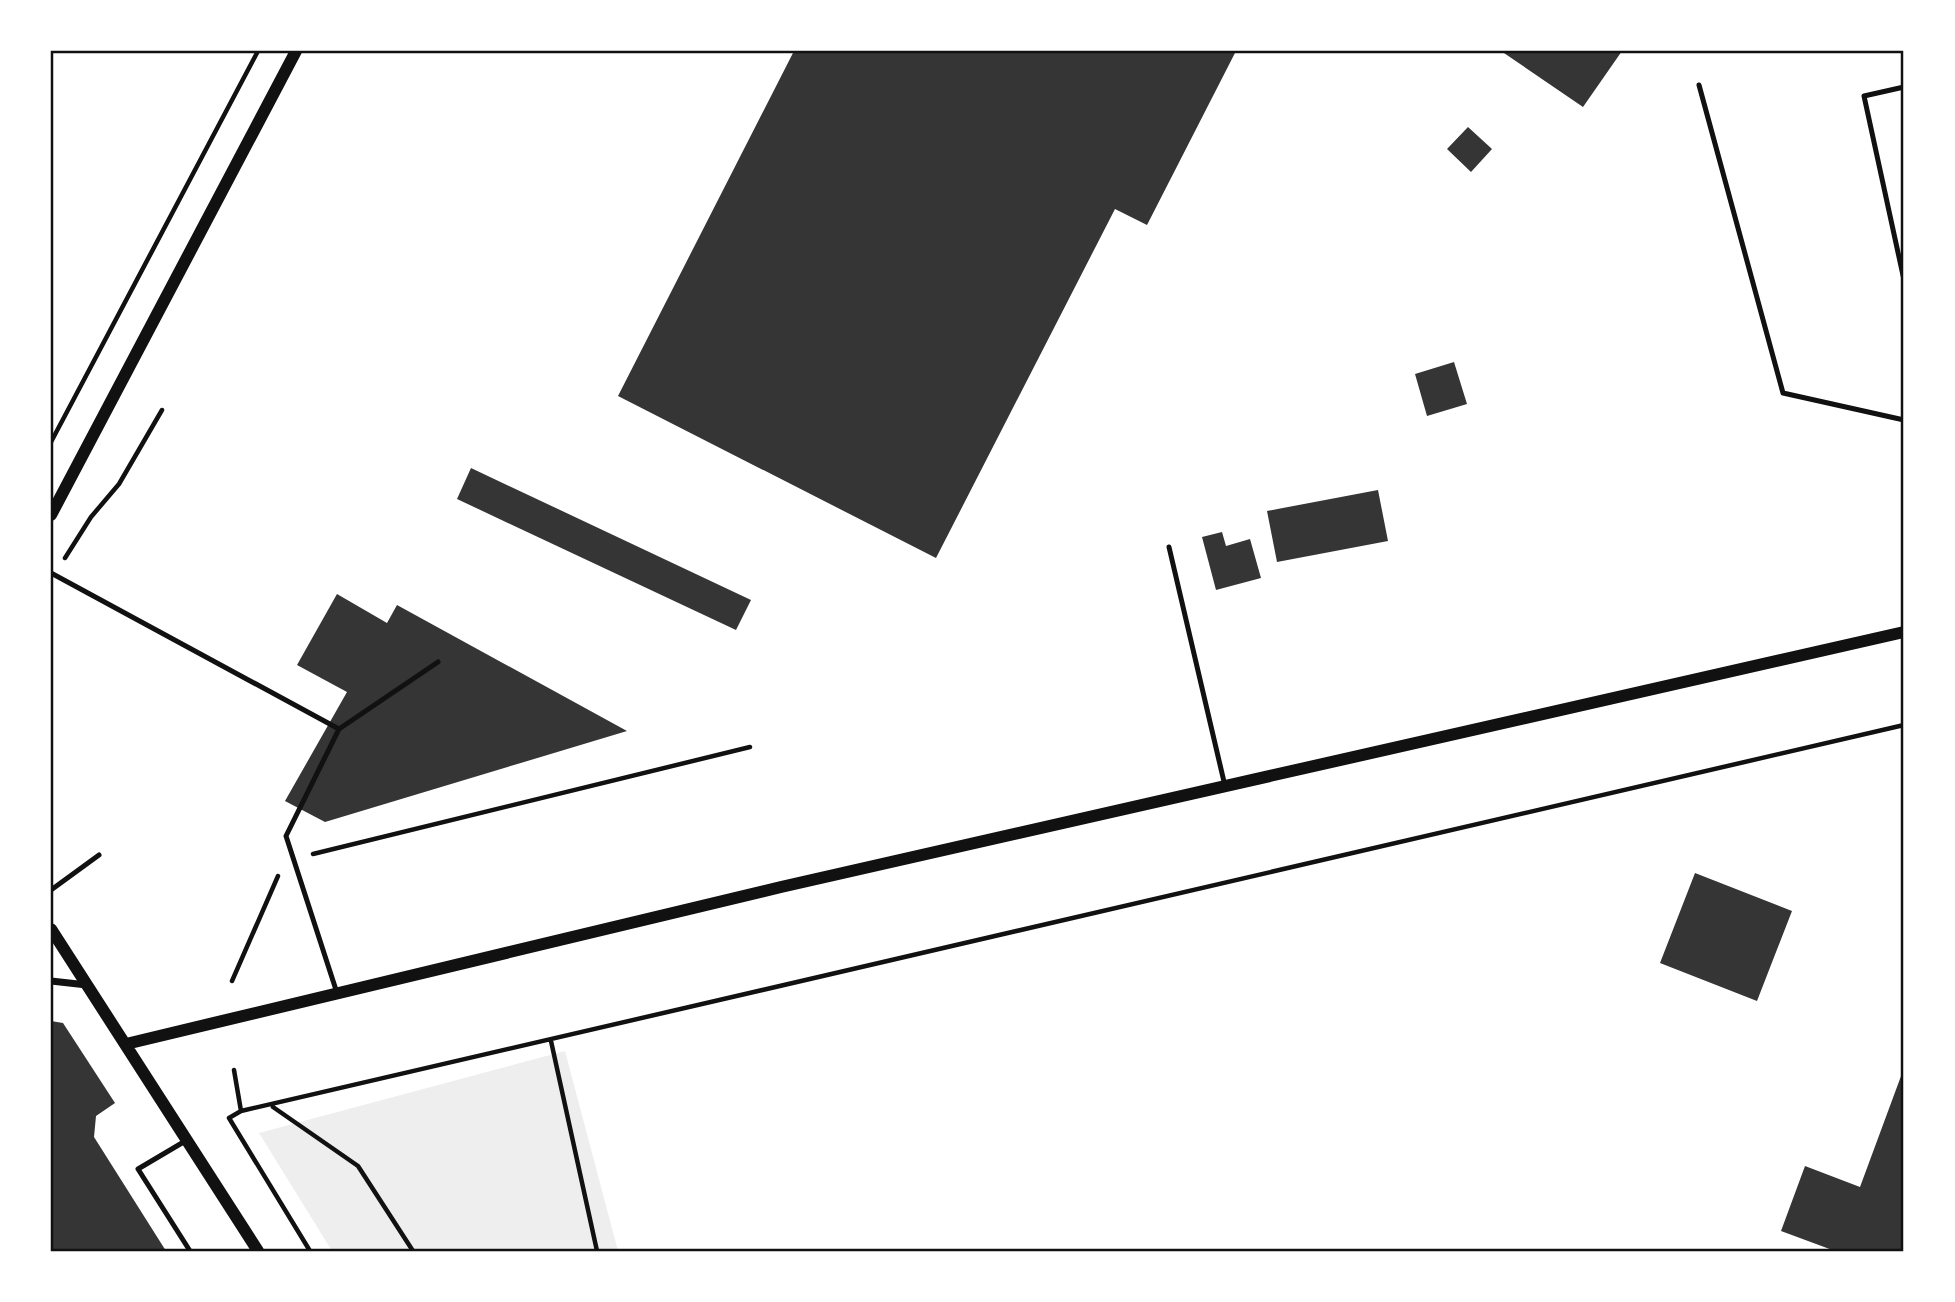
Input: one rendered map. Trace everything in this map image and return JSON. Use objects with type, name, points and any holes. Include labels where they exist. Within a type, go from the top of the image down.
[{"type":"street","points":[[51,515],[296,51]]},
{"type":"street","points":[[126,1044],[1225,786],[1904,632]]},
{"type":"street","points":[[51,929],[258,1251]]},
{"type":"street","points":[[51,981],[87,985]]},
{"type":"lane","points":[[1699,85],[1783,393],[1904,420]]},
{"type":"lane","points":[[1904,87],[1864,96],[1904,280]]},
{"type":"lane","points":[[1170,547],[1225,786]]},
{"type":"lane","points":[[53,574],[339,729]]},
{"type":"lane","points":[[337,993],[286,836],[339,729],[438,662]]},
{"type":"lane","points":[[51,890],[99,855]]},
{"type":"lane","points":[[188,1140],[138,1170],[190,1251]]},
{"type":"path","points":[[51,442],[258,51]]},
{"type":"path","points":[[53,574],[91,517],[119,484],[162,410]]},
{"type":"path","points":[[310,1251],[229,1118],[241,1111],[272,1106],[1904,725]]},
{"type":"path","points":[[232,981],[272,882],[292,859],[750,747]]},
{"type":"path","points":[[551,1041],[597,1251]]},
{"type":"path","points":[[234,1070],[241,1111]]},
{"type":"path","points":[[272,1106],[358,1166],[413,1251]]},
{"type":"shaded area","points":[[565,1051],[618,1251],[332,1251],[259,1133]]},
{"type":"building","points":[[794,51],[1236,51],[1147,225],[1115,209],[936,558],[618,396]]},
{"type":"building","points":[[1501,51],[1622,51],[1583,107]]},
{"type":"building","points":[[1468,127],[1492,149],[1471,172],[1447,149]]},
{"type":"building","points":[[1454,362],[1467,404],[1427,416],[1415,374]]},
{"type":"building","points":[[471,468],[751,600],[736,630],[457,499]]},
{"type":"building","points":[[1378,490],[1388,541],[1277,562],[1267,511]]},
{"type":"building","points":[[1222,532],[1226,546],[1250,539],[1261,578],[1216,590],[1202,537]]},
{"type":"building","points":[[337,594],[387,623],[397,605],[627,731],[325,822],[285,801],[347,692],[297,665]]},
{"type":"building","points":[[1695,873],[1792,911],[1757,1001],[1660,963]]},
{"type":"building","points":[[51,1021],[63,1023],[115,1103],[96,1116],[94,1137],[166,1251],[51,1251]]},
{"type":"building","points":[[1904,1068],[1904,1251],[1835,1251],[1781,1231],[1805,1166],[1860,1187]]}]
